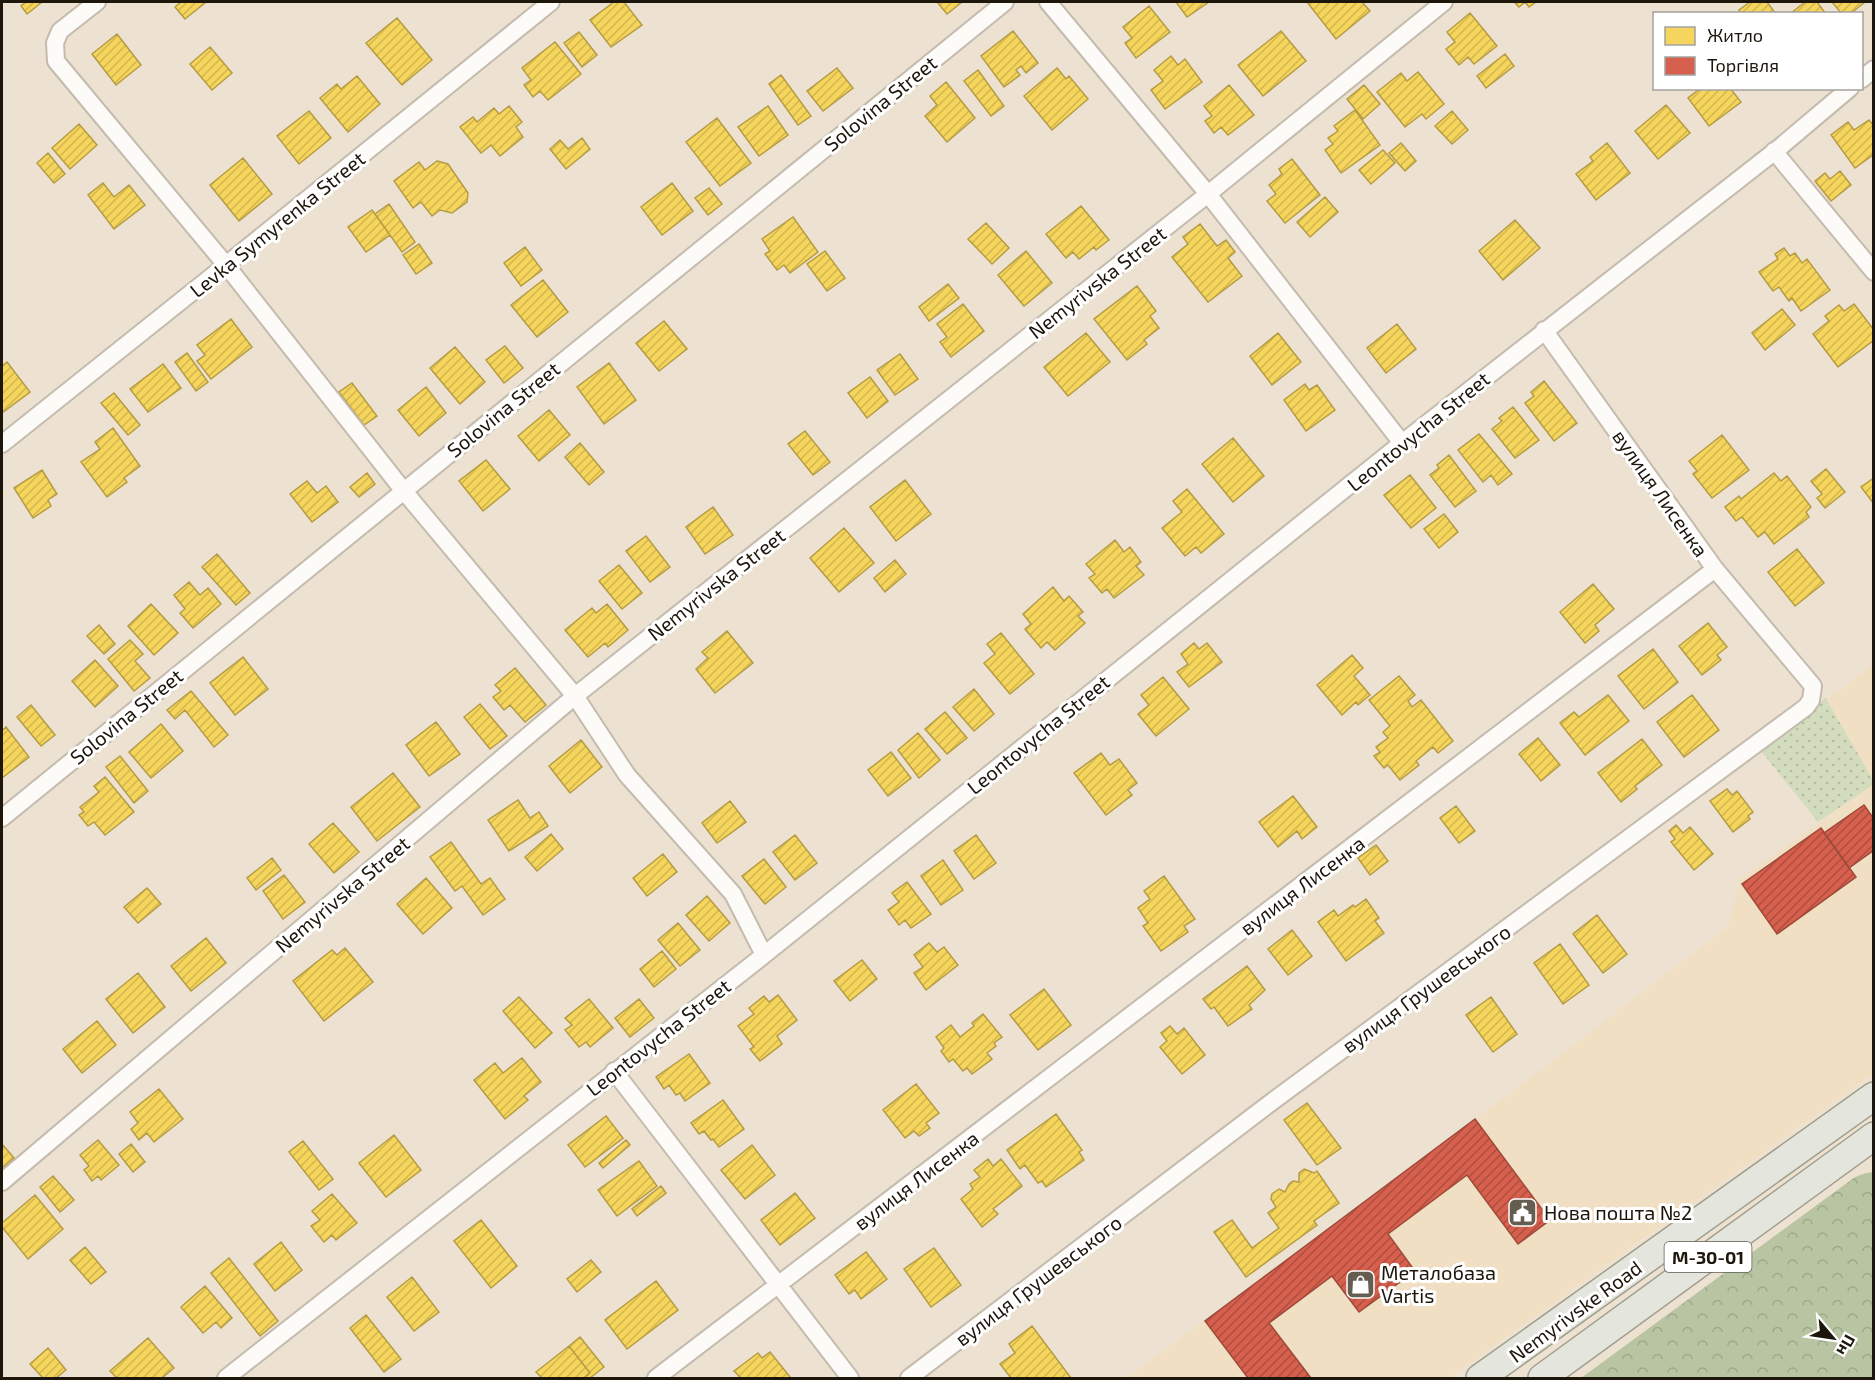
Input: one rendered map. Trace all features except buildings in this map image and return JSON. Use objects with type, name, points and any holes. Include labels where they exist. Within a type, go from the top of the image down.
[{"type":"main road","name":"Nemyrivske Road","points":[[1480,1378],[1874,1096]]},
{"type":"main road","name":"Nemyrivske Road","points":[[1542,1378],[1874,1136]]},
{"type":"street","points":[[97,2],[60,31],[55,43],[56,61],[226,266],[403,490],[575,696],[627,775],[733,894],[764,955]]},
{"type":"street","name":"Levka Symyrenka Street","points":[[2,444],[226,266],[551,2]]},
{"type":"street","name":"Solovina Street","points":[[2,818],[1005,2]]},
{"type":"street","points":[[1048,2],[1208,195],[1402,443]]},
{"type":"street","name":"Nemyrivska Street","points":[[2,1182],[575,696],[1208,195],[1444,2]]},
{"type":"street","name":"Leontovycha Street","points":[[226,1378],[764,955],[1402,443],[1774,151],[1848,90]]},
{"type":"street","points":[[1774,151],[1874,273]]},
{"type":"street","name":"вулиця Лисенка","points":[[656,1378],[1715,569],[1544,330]]},
{"type":"street","name":"вулиця Грушевського","points":[[909,1378],[1278,1097],[1806,707],[1811,700],[1813,686],[1715,569]]},
{"type":"street","points":[[614,1071],[850,1378]]},
{"type":"shaded area","points":[[1873,664],[1873,780],[1827,700]]},
{"type":"shaded area","points":[[1873,785],[1873,1074],[1449,1378],[1127,1378],[1482,1114],[1728,927],[1740,878]]},
{"type":"green space","points":[[1825,697],[1873,780],[1873,785],[1818,822],[1761,751],[1814,711]]},
{"type":"green space","points":[[1873,1172],[1873,1378],[1581,1378],[1855,1177]]},
{"type":"place","name":"Нова пошта №2","points":[[1523,1212]]},
{"type":"place","name":"Металобаза Vartis","points":[[1360,1284]]}]
